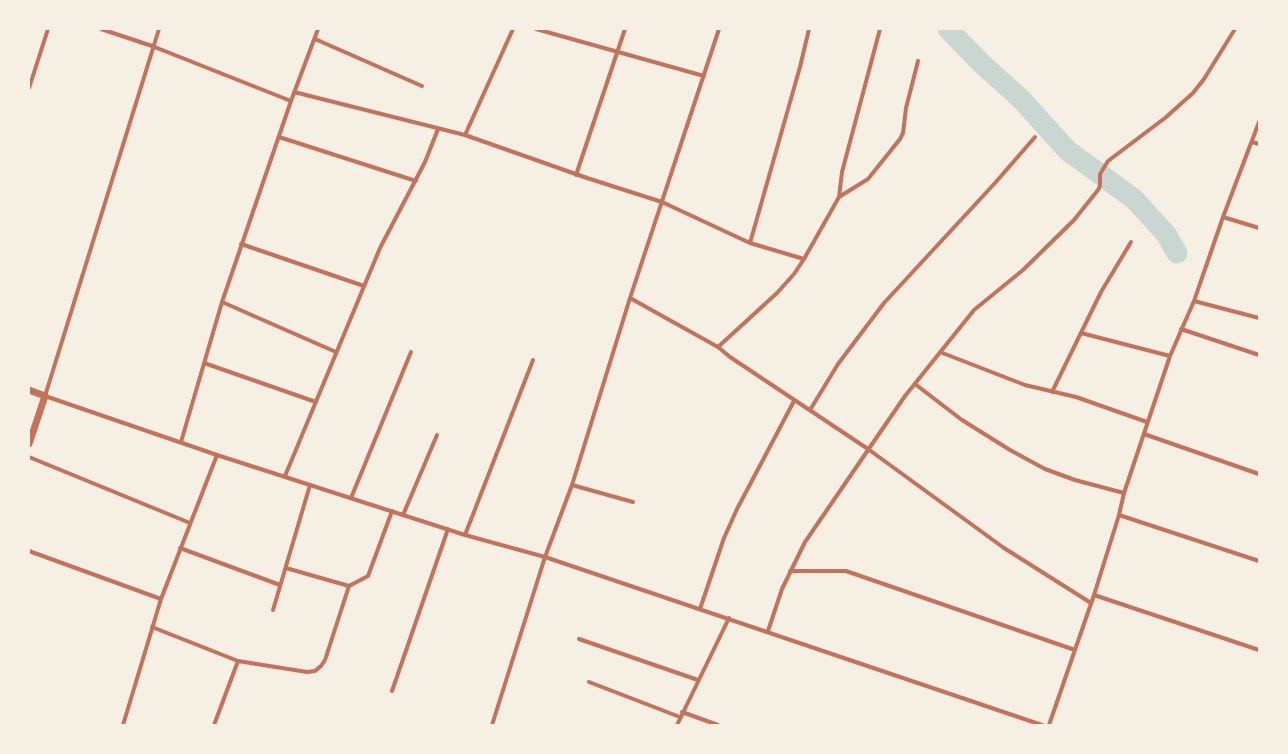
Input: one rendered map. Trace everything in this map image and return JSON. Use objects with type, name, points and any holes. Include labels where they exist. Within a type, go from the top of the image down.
[{"type":"street","points":[[29,88],[48,29]]},
{"type":"street","points":[[101,29],[152,46],[291,101]]},
{"type":"street","points":[[29,444],[158,29]]},
{"type":"street","points":[[465,135],[513,29]]},
{"type":"street","points":[[536,29],[704,76]]},
{"type":"street","points":[[576,175],[625,29]]},
{"type":"street","points":[[492,725],[545,558],[572,485],[630,298],[719,29]]},
{"type":"street","points":[[750,243],[800,67],[809,29]]},
{"type":"street","points":[[718,347],[777,292],[794,274],[839,197],[842,172],[880,29]]},
{"type":"street","points":[[768,631],[790,571],[805,542],[868,449],[915,384],[974,310],[1023,270],[1074,220],[1098,190],[1100,186],[1100,174],[1108,161],[1165,118],[1193,92],[1204,79],[1234,29]]},
{"type":"street","points":[[181,442],[222,302],[316,30]]},
{"type":"street","points":[[314,39],[422,86]]},
{"type":"street","points":[[839,197],[868,179],[900,139],[903,133],[906,108],[918,61]]},
{"type":"street","points":[[294,92],[465,135],[576,175],[662,202],[750,243],[804,259]]},
{"type":"street","points":[[1049,725],[1094,595],[1147,422],[1170,356],[1194,301],[1223,217],[1259,122]]},
{"type":"street","points":[[285,476],[380,248],[416,181],[438,129]]},
{"type":"street","points":[[279,137],[416,181]]},
{"type":"street","points":[[810,410],[838,364],[884,303],[1035,137]]},
{"type":"street","points":[[1252,142],[1259,144]]},
{"type":"street","points":[[1223,217],[1259,228]]},
{"type":"street","points":[[1052,392],[1101,292],[1131,242]]},
{"type":"street","points":[[242,244],[364,286]]},
{"type":"street","points":[[630,298],[718,347],[730,358],[868,449],[1004,548],[1091,603]]},
{"type":"street","points":[[1194,301],[1259,318]]},
{"type":"street","points":[[222,302],[336,352]]},
{"type":"street","points":[[1181,329],[1259,355]]},
{"type":"street","points":[[1081,333],[1170,356]]},
{"type":"street","points":[[351,498],[411,352]]},
{"type":"street","points":[[940,352],[1025,385],[1076,397],[1147,422]]},
{"type":"street","points":[[465,535],[533,360]]},
{"type":"street","points":[[204,363],[316,402]]},
{"type":"street","points":[[915,384],[962,420],[1010,450],[1045,469],[1075,480],[1124,493]]},
{"type":"street","points":[[29,390],[217,455],[403,514],[448,530],[545,558],[729,618],[1042,725]]},
{"type":"street","points":[[700,609],[724,538],[737,509],[794,401]]},
{"type":"street","points":[[403,514],[437,434]]},
{"type":"street","points":[[1144,434],[1259,474]]},
{"type":"street","points":[[123,725],[161,599],[217,455]]},
{"type":"street","points":[[29,457],[190,523]]},
{"type":"street","points":[[273,610],[310,485]]},
{"type":"street","points":[[572,485],[633,502]]},
{"type":"street","points":[[286,568],[349,586],[368,576],[392,511]]},
{"type":"street","points":[[1119,515],[1259,561]]},
{"type":"street","points":[[392,691],[448,530]]},
{"type":"street","points":[[180,548],[280,585]]},
{"type":"street","points":[[29,551],[161,599]]},
{"type":"street","points":[[790,571],[846,571],[1075,650]]},
{"type":"street","points":[[152,627],[238,661],[307,672],[315,671],[325,660],[349,586]]},
{"type":"street","points":[[1094,595],[1259,650]]},
{"type":"street","points":[[677,725],[681,714],[729,618]]},
{"type":"street","points":[[578,639],[698,680]]},
{"type":"street","points":[[214,725],[238,661]]},
{"type":"street","points":[[589,682],[681,714],[718,725]]},
{"type":"waterway","points":[[948,29],[981,63],[1021,99],[1067,150],[1134,199],[1166,234],[1177,253]]}]
